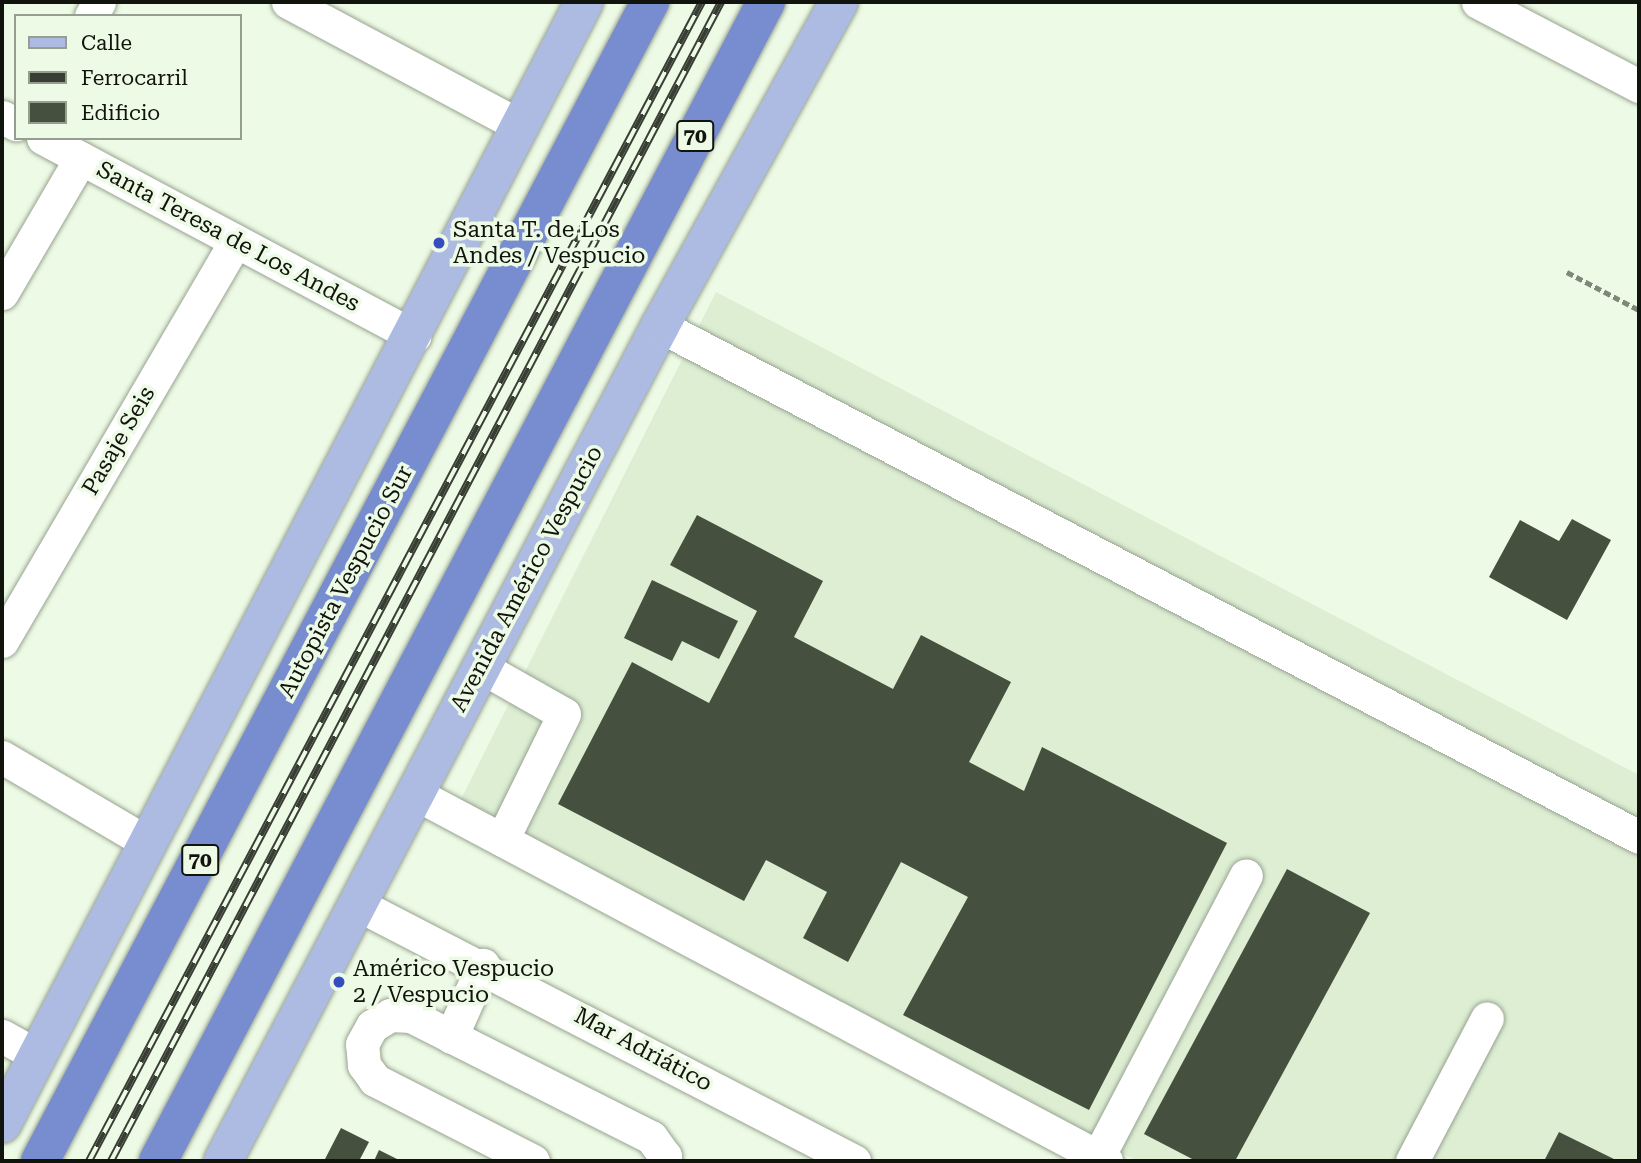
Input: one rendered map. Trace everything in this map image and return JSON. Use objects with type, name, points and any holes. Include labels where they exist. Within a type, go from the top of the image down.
[{"type":"highway","name":"Autopista Vespucio Sur","points":[[40,1161],[650,2]]},
{"type":"highway","name":"70","points":[[158,1161],[766,2]]},
{"type":"main road","points":[[2,1124],[414,336],[584,2]]},
{"type":"main road","name":"Avenida Américo Vespucio","points":[[223,1161],[355,903],[660,326],[839,2]]},
{"type":"street","points":[[288,2],[520,126]]},
{"type":"street","points":[[1478,2],[1639,86]]},
{"type":"street","name":"Santa Teresa de Los Andes","points":[[47,140],[414,336]]},
{"type":"street","points":[[2,293],[80,158]]},
{"type":"street","name":"Pasaje Seis","points":[[2,641],[236,241]]},
{"type":"street","points":[[660,326],[1639,838]]},
{"type":"street","points":[[481,667],[564,714],[502,840]]},
{"type":"street","points":[[2,757],[148,843]]},
{"type":"street","points":[[414,793],[1102,1159],[1246,875]]},
{"type":"street","name":"Mar Adriático","points":[[355,903],[483,965],[854,1161]]},
{"type":"street","points":[[451,1037],[483,965]]},
{"type":"street","points":[[533,1161],[375,1080],[364,1065],[362,1045],[372,1026],[390,1015],[411,1016],[652,1137],[665,1156],[664,1161]]},
{"type":"street","points":[[1412,1161],[1488,1018]]},
{"type":"street","points":[[2,1036],[38,1056]]},
{"type":"path","points":[[1567,272],[1639,310]]},
{"type":"shaded area","points":[[716,292],[1639,775],[1639,1161],[1137,1161],[457,807]]},
{"type":"building","points":[[697,515],[823,581],[794,637],[893,689],[921,635],[1011,682],[969,762],[1024,791],[1042,747],[1227,843],[1089,1110],[903,1015],[968,897],[901,862],[848,962],[803,938],[827,892],[766,860],[744,901],[558,804],[632,662],[709,703],[757,611],[670,565]]},
{"type":"building","points":[[1572,519],[1611,540],[1567,620],[1489,577],[1520,520],[1559,541]]},
{"type":"building","points":[[652,580],[738,621],[719,659],[682,641],[672,661],[624,638]]},
{"type":"building","points":[[1287,869],[1370,913],[1235,1161],[1196,1161],[1144,1134]]},
{"type":"building","points":[[341,1128],[369,1142],[359,1161],[324,1161]]},
{"type":"building","points":[[1559,1132],[1618,1161],[1544,1161]]},
{"type":"building","points":[[379,1150],[401,1161],[374,1161]]},
{"type":"railway","points":[[89,1161],[702,2]]},
{"type":"railway","points":[[111,1161],[721,2]]},
{"type":"place","name":"Santa T. de Los Andes / Vespucio","points":[[439,243]]},
{"type":"place","name":"Américo Vespucio 2 / Vespucio","points":[[339,982]]}]
